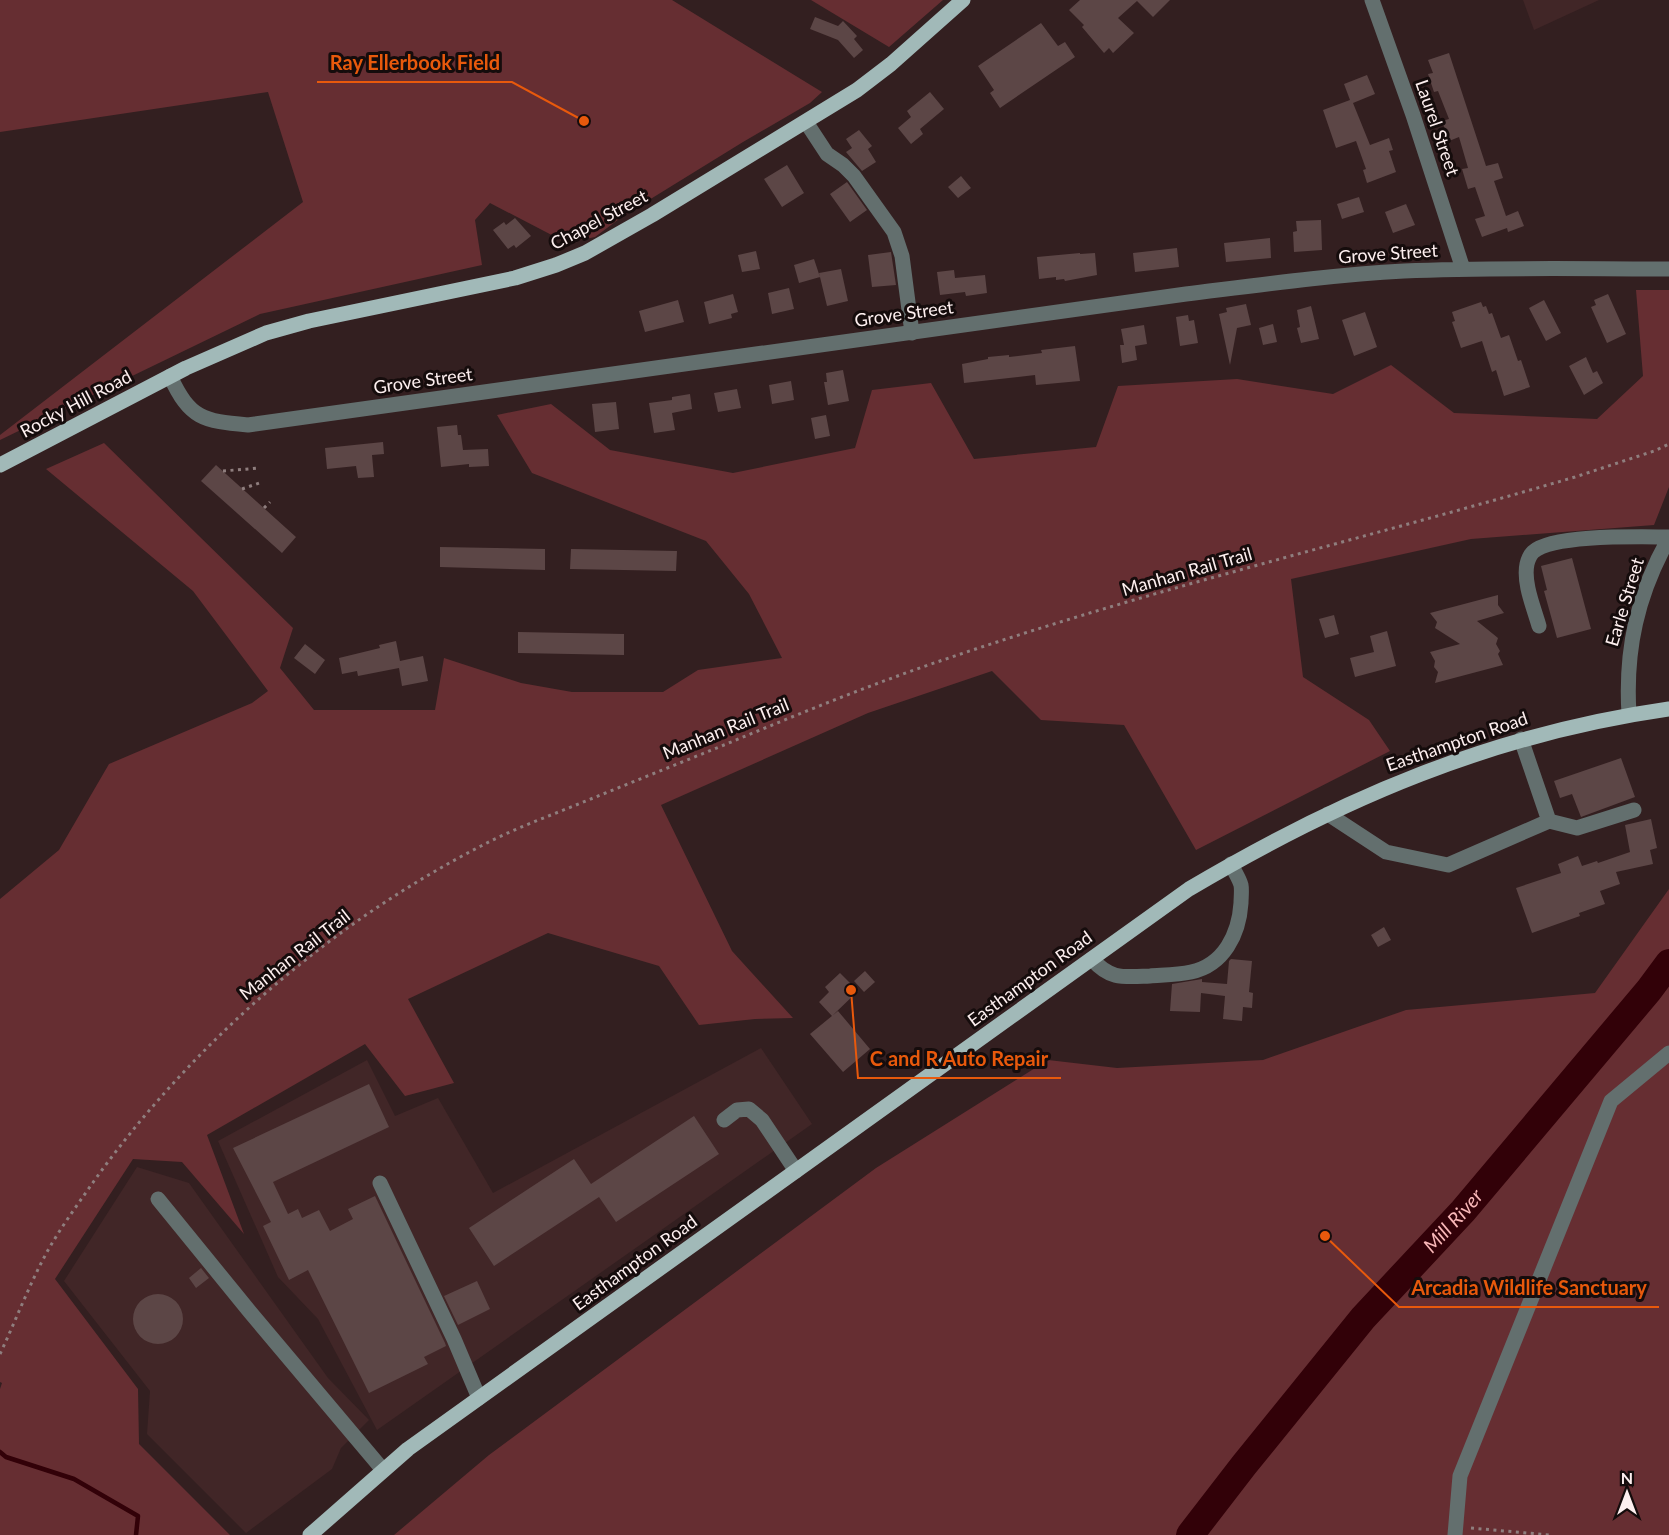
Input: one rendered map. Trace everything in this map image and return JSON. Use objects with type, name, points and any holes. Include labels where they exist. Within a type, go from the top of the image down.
[{"type":"main road","name":"Chapel Street","points":[[170,376],[245,341],[309,321],[515,278],[556,265],[609,240],[857,90],[891,64],[963,0]]},
{"type":"main road","name":"Rocky Hill Road","points":[[0,465],[170,376]]},
{"type":"main road","name":"Easthampton Road","points":[[310,1535],[408,1449],[1189,889],[1231,864],[1328,814],[1426,771],[1521,739],[1570,726],[1629,714],[1669,709]]},
{"type":"street","name":"Laurel Street","points":[[1372,0],[1413,115],[1463,269]]},
{"type":"street","points":[[806,122],[827,154],[854,176],[894,232],[902,256],[912,333]]},
{"type":"street","name":"Grove Street","points":[[170,376],[179,396],[188,408],[198,415],[217,422],[248,425],[1175,296],[1315,279],[1402,271],[1463,269],[1669,269]]},
{"type":"street","points":[[1539,626],[1527,579],[1527,563],[1532,552],[1545,546],[1589,538],[1669,537]]},
{"type":"street","name":"Earle Street","points":[[1629,714],[1627,669],[1634,627],[1657,560],[1669,537]]},
{"type":"street","points":[[1521,739],[1550,821]]},
{"type":"street","points":[[1328,814],[1386,852],[1448,865],[1550,821],[1577,828],[1634,810]]},
{"type":"street","points":[[1092,959],[1103,971],[1112,975],[1128,976],[1193,972],[1216,961],[1229,946],[1236,933],[1240,912],[1241,886],[1231,864]]},
{"type":"street","points":[[1455,1531],[1460,1476],[1611,1101],[1669,1053]]},
{"type":"street","points":[[724,1120],[737,1110],[749,1109],[762,1120],[796,1171]]},
{"type":"street","points":[[380,1182],[454,1339],[479,1398]]},
{"type":"street","points":[[158,1199],[382,1470]]},
{"type":"path","name":"Manhan Rail Trail","points":[[0,1354],[47,1252],[60,1230],[119,1147],[171,1087],[239,1017],[337,936],[386,902],[486,843],[813,708],[927,665],[1094,613],[1575,477],[1669,444]]},
{"type":"path","points":[[223,471],[259,468]]},
{"type":"path","points":[[242,489],[262,482]]},
{"type":"path","points":[[264,508],[270,502]]},
{"type":"path","points":[[1455,1531],[1550,1535]]},
{"type":"shaded area","points":[[0,0],[672,0],[822,92],[810,103],[623,216],[595,237],[567,243],[490,203],[475,220],[482,265],[260,314],[0,440],[0,435],[303,202],[268,92],[0,132]]},
{"type":"shaded area","points":[[811,0],[943,0],[889,47]]},
{"type":"shaded area","points":[[1523,0],[1599,0],[1534,30]]},
{"type":"shaded area","points":[[1636,290],[1669,290],[1669,487],[1654,525],[1471,539],[1291,579],[1303,677],[1369,720],[1390,751],[1196,850],[1124,725],[1041,720],[992,671],[868,713],[661,805],[732,951],[793,1018],[755,1019],[699,1025],[659,966],[548,933],[408,999],[454,1083],[405,1096],[365,1044],[207,1135],[244,1234],[182,1162],[133,1159],[55,1279],[138,1389],[139,1444],[230,1535],[0,1535],[0,1389],[2,1383],[0,1382],[0,899],[59,850],[109,764],[252,703],[268,691],[193,591],[46,469],[104,443],[293,628],[280,668],[314,710],[435,710],[444,658],[521,683],[572,692],[663,692],[698,670],[782,658],[749,594],[706,541],[532,473],[497,415],[551,404],[610,450],[733,473],[855,448],[872,390],[931,383],[974,459],[1096,447],[1118,386],[1237,379],[1333,394],[1391,365],[1454,413],[1597,419],[1643,376]]},
{"type":"shaded area","points":[[1669,889],[1669,1535],[394,1535],[489,1455],[876,1168],[1048,1060],[1117,1068],[1263,1060],[1406,1010],[1595,993]]},
{"type":"shaded area","points":[[761,1048],[812,1124],[377,1430],[318,1319],[278,1277],[218,1141],[367,1060],[395,1116],[438,1098],[493,1193]]},
{"type":"shaded area","points":[[137,1167],[189,1183],[328,1378],[369,1420],[341,1448],[332,1469],[246,1533],[147,1434],[150,1391],[64,1281]]},
{"type":"building","points":[[1080,0],[1170,0],[1153,17],[1137,1],[1118,18],[1134,33],[1113,53],[1109,48],[1104,53],[1082,27],[1084,25],[1069,10]]},
{"type":"building","points":[[815,17],[838,26],[843,21],[857,36],[854,39],[863,50],[854,58],[838,40],[810,29]]},
{"type":"building","points":[[1041,23],[1058,46],[1065,42],[1075,57],[1000,108],[990,93],[994,90],[978,66]]},
{"type":"building","points":[[1449,53],[1486,166],[1498,163],[1503,178],[1494,181],[1506,216],[1518,211],[1524,226],[1508,232],[1507,228],[1482,237],[1475,219],[1485,216],[1475,187],[1468,189],[1462,169],[1468,168],[1459,137],[1449,141],[1442,121],[1449,119],[1438,91],[1434,92],[1428,74],[1433,73],[1428,60]]},
{"type":"building","points":[[1367,75],[1375,94],[1353,103],[1370,145],[1389,138],[1393,150],[1389,151],[1396,172],[1367,183],[1363,170],[1366,169],[1356,141],[1336,148],[1323,110],[1350,100],[1344,84]]},
{"type":"building","points":[[930,92],[944,109],[920,129],[923,134],[911,144],[898,128],[911,117],[907,111]]},
{"type":"building","points":[[859,130],[872,146],[868,149],[876,162],[862,171],[846,152],[852,148],[846,139]]},
{"type":"building","points":[[787,165],[804,193],[782,207],[764,179]]},
{"type":"building","points":[[961,176],[971,188],[958,198],[948,187]]},
{"type":"building","points":[[847,182],[867,210],[850,222],[830,194]]},
{"type":"building","points":[[1359,197],[1364,212],[1342,219],[1337,204]]},
{"type":"building","points":[[1406,204],[1415,225],[1393,233],[1385,212]]},
{"type":"building","points":[[515,218],[531,236],[516,248],[514,245],[508,249],[493,230],[504,222],[506,225]]},
{"type":"building","points":[[1321,220],[1322,250],[1294,252],[1293,232],[1297,231],[1296,221]]},
{"type":"building","points":[[1270,238],[1271,258],[1226,262],[1224,243]]},
{"type":"building","points":[[1177,248],[1179,267],[1135,272],[1133,253]]},
{"type":"building","points":[[756,251],[760,269],[742,272],[738,255]]},
{"type":"building","points":[[891,252],[896,285],[872,287],[868,255]]},
{"type":"building","points":[[1095,253],[1097,275],[1065,281],[1064,279],[1056,280],[1056,277],[1039,279],[1037,257]]},
{"type":"building","points":[[814,259],[820,277],[799,283],[794,265]]},
{"type":"building","points":[[841,269],[848,301],[827,306],[819,273]]},
{"type":"building","points":[[954,270],[955,278],[985,275],[987,293],[966,296],[965,292],[940,295],[937,272]]},
{"type":"building","points":[[789,288],[794,309],[772,314],[768,293]]},
{"type":"building","points":[[733,294],[738,312],[731,314],[732,318],[709,324],[704,302]]},
{"type":"building","points":[[1608,294],[1626,334],[1607,343],[1591,307],[1596,305],[1594,300]]},
{"type":"building","points":[[678,300],[684,322],[645,332],[639,311]]},
{"type":"building","points":[[1544,300],[1561,333],[1546,341],[1529,308]]},
{"type":"building","points":[[1481,302],[1483,307],[1486,306],[1489,314],[1492,313],[1501,338],[1509,335],[1530,387],[1504,396],[1496,370],[1492,372],[1482,341],[1461,348],[1452,322],[1455,321],[1452,312]]},
{"type":"building","points":[[1246,304],[1251,325],[1237,328],[1230,365],[1219,314],[1227,312],[1226,308]]},
{"type":"building","points":[[1311,306],[1319,339],[1301,343],[1297,328],[1300,327],[1297,310]]},
{"type":"building","points":[[1365,312],[1377,347],[1354,356],[1342,320]]},
{"type":"building","points":[[1188,315],[1189,321],[1194,320],[1198,343],[1180,346],[1176,317]]},
{"type":"building","points":[[1273,324],[1277,342],[1263,345],[1259,328]]},
{"type":"building","points":[[1144,325],[1147,344],[1135,346],[1137,360],[1122,363],[1120,345],[1124,345],[1121,329]]},
{"type":"building","points":[[1075,346],[1080,381],[1036,385],[1035,375],[964,383],[962,364],[988,359],[988,357],[1042,353],[1041,350]]},
{"type":"building","points":[[1586,357],[1593,373],[1597,371],[1603,383],[1584,395],[1569,366]]},
{"type":"building","points":[[843,370],[849,401],[828,405],[824,382],[827,382],[826,373]]},
{"type":"building","points":[[791,381],[794,400],[772,404],[769,385]]},
{"type":"building","points":[[737,389],[741,408],[718,412],[714,393]]},
{"type":"building","points":[[690,394],[692,409],[672,413],[675,430],[654,433],[649,403],[672,400],[672,397]]},
{"type":"building","points":[[616,402],[619,429],[595,432],[592,404]]},
{"type":"building","points":[[826,415],[830,436],[815,439],[811,418]]},
{"type":"building","points":[[457,425],[463,450],[488,449],[489,466],[469,467],[469,464],[441,467],[437,427]]},
{"type":"building","points":[[383,442],[384,454],[372,455],[374,477],[358,478],[356,466],[327,469],[325,448]]},
{"type":"building","points":[[216,465],[296,537],[282,553],[201,481]]},
{"type":"building","points":[[440,547],[545,549],[545,570],[440,567]]},
{"type":"building","points":[[571,549],[677,551],[676,571],[570,569]]},
{"type":"building","points":[[1572,558],[1591,629],[1557,638],[1544,591],[1547,590],[1541,566]]},
{"type":"building","points":[[1498,595],[1498,605],[1504,613],[1477,621],[1498,638],[1496,644],[1503,665],[1435,683],[1438,672],[1434,667],[1435,661],[1430,652],[1460,644],[1435,628],[1437,622],[1430,613]]},
{"type":"building","points":[[1334,615],[1339,634],[1325,638],[1319,619]]},
{"type":"building","points":[[1387,631],[1396,666],[1355,677],[1350,658],[1374,652],[1370,636]]},
{"type":"building","points":[[518,632],[624,634],[624,655],[518,653]]},
{"type":"building","points":[[396,641],[400,661],[423,656],[428,681],[402,686],[399,668],[358,676],[357,671],[342,674],[339,658],[380,648],[379,645]]},
{"type":"building","points":[[305,644],[325,660],[315,674],[294,658]]},
{"type":"building","points":[[1621,758],[1635,797],[1581,817],[1572,794],[1560,798],[1554,781]]},
{"type":"building","points":[[1651,819],[1657,848],[1650,850],[1653,864],[1616,872],[1620,884],[1600,891],[1605,904],[1579,913],[1580,916],[1532,933],[1516,888],[1561,873],[1558,864],[1578,856],[1582,866],[1630,852],[1625,825]]},
{"type":"building","points":[[1384,927],[1391,940],[1378,947],[1371,935]]},
{"type":"building","points":[[1231,959],[1252,961],[1249,992],[1253,993],[1252,1008],[1243,1007],[1242,1021],[1223,1019],[1225,996],[1201,993],[1200,1012],[1170,1011],[1172,984],[1202,979],[1202,982],[1227,984]]},
{"type":"building","points":[[865,971],[875,982],[864,992],[854,981]]},
{"type":"building","points":[[840,973],[858,991],[832,1016],[819,1002],[829,992],[825,987]]},
{"type":"building","points":[[838,1011],[870,1049],[843,1072],[810,1034]]},
{"type":"building","points":[[369,1084],[389,1127],[273,1182],[288,1214],[298,1209],[302,1218],[319,1210],[330,1231],[353,1219],[348,1209],[375,1196],[445,1343],[446,1346],[424,1357],[428,1364],[369,1393],[308,1270],[289,1280],[263,1226],[271,1222],[233,1148]]},
{"type":"building","points":[[694,1116],[719,1154],[616,1222],[599,1197],[494,1266],[469,1228],[574,1159],[591,1184]]},
{"type":"building","points":[[201,1268],[209,1278],[196,1288],[189,1278]]},
{"type":"building","points":[[477,1281],[490,1309],[458,1325],[444,1296]]},
{"type":"building","points":[[153,1294],[163,1294],[176,1301],[183,1314],[183,1324],[176,1337],[163,1344],[153,1344],[144,1340],[137,1333],[133,1324],[133,1314],[137,1305],[144,1298]]},
{"type":"waterway","name":"Mill River","points":[[1190,1535],[1363,1318],[1463,1211],[1649,990],[1669,963]]},
{"type":"waterway","points":[[0,1452],[6,1457],[74,1479],[138,1516],[136,1535]]},
{"type":"place","name":"Ray Ellerbook Field","points":[[584,121]]},
{"type":"place","name":"C and R Auto Repair","points":[[851,990]]},
{"type":"place","name":"Arcadia Wildlife Sanctuary","points":[[1325,1236]]}]
